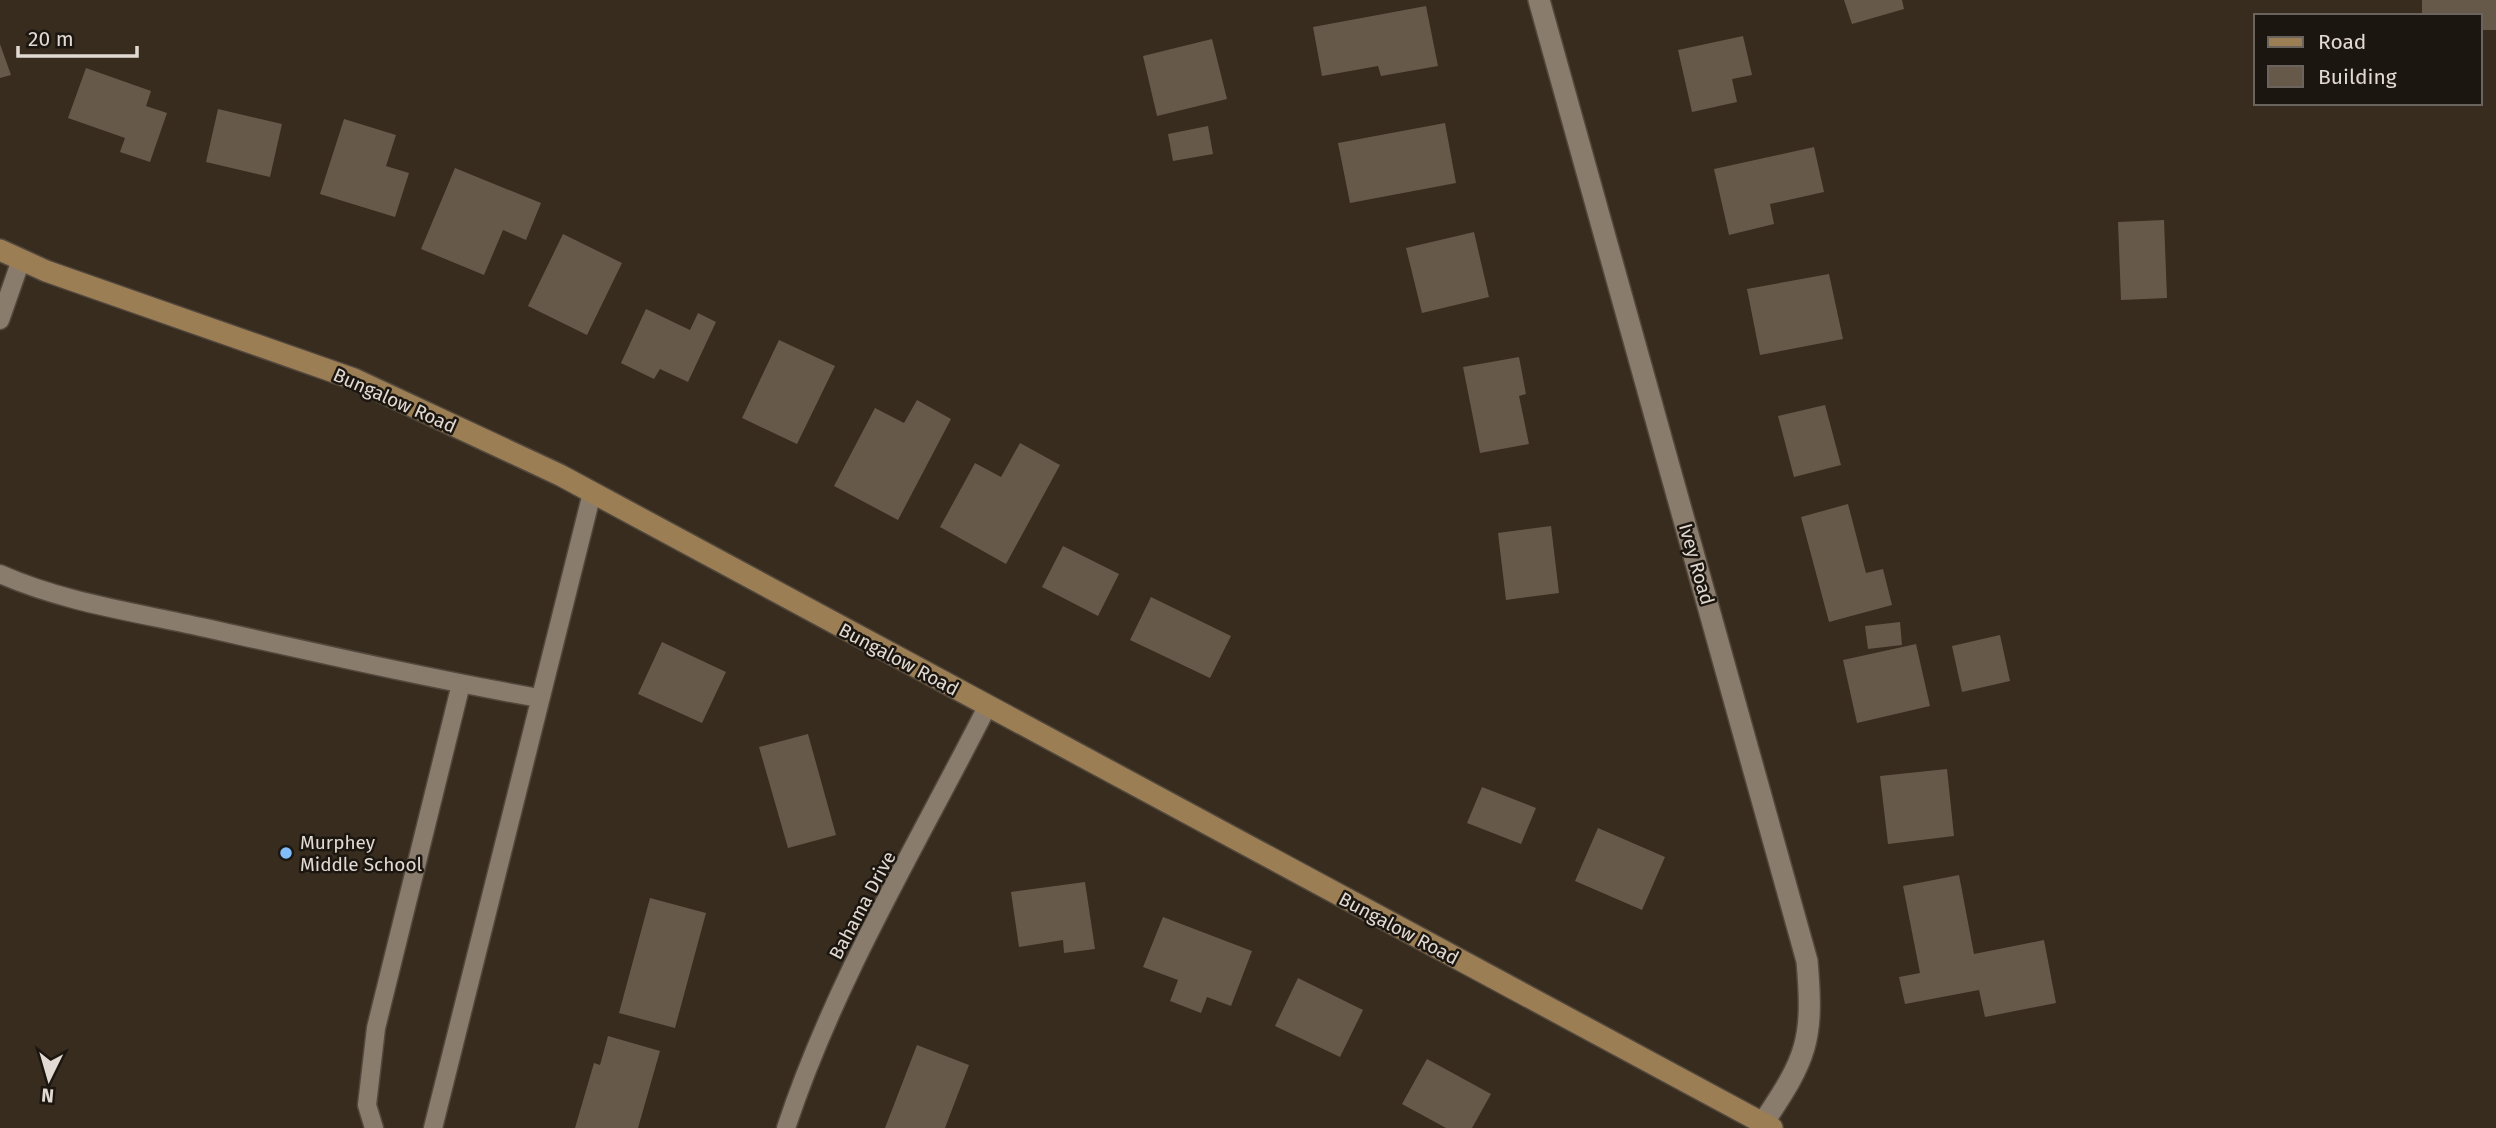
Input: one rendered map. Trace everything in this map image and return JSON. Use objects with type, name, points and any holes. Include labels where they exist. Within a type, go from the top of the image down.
[{"type":"street","name":"Ivey Road","points":[[1539,0],[1807,961],[1810,1027],[1803,1055],[1767,1126]]},
{"type":"street","name":"Bungalow Road","points":[[0,250],[72,281],[355,379],[592,493],[1767,1126]]},
{"type":"lane","points":[[0,320],[22,260]]},
{"type":"lane","points":[[433,1128],[592,493]]},
{"type":"lane","points":[[0,575],[51,593],[461,684],[539,698]]},
{"type":"lane","points":[[374,1128],[368,1105],[376,1028],[461,684]]},
{"type":"lane","name":"Bahama Drive","points":[[786,1128],[799,1088],[846,980],[987,707]]},
{"type":"building","points":[[1844,0],[1902,0],[1904,9],[1852,24]]},
{"type":"building","points":[[2422,0],[2496,0],[2496,30],[2482,30],[2482,14],[2422,14]]},
{"type":"building","points":[[1426,6],[1438,66],[1381,76],[1378,66],[1322,76],[1313,27]]},
{"type":"building","points":[[1743,36],[1752,75],[1732,79],[1737,102],[1692,112],[1678,50]]},
{"type":"building","points":[[1212,39],[1227,99],[1157,116],[1143,56]]},
{"type":"building","points":[[0,44],[11,75],[0,78]]},
{"type":"building","points":[[86,68],[151,91],[146,106],[167,113],[150,162],[120,152],[125,138],[68,118]]},
{"type":"building","points":[[218,109],[282,124],[270,177],[206,162]]},
{"type":"building","points":[[344,119],[396,135],[386,166],[409,173],[395,217],[320,194]]},
{"type":"building","points":[[1445,123],[1456,183],[1350,203],[1338,143]]},
{"type":"building","points":[[1208,126],[1213,154],[1173,161],[1168,134]]},
{"type":"building","points":[[1814,147],[1824,192],[1770,204],[1774,224],[1729,235],[1714,169]]},
{"type":"building","points":[[455,168],[541,203],[526,240],[503,230],[484,275],[421,249]]},
{"type":"building","points":[[2164,220],[2167,298],[2121,300],[2118,222]]},
{"type":"building","points":[[1474,232],[1489,297],[1422,313],[1406,248]]},
{"type":"building","points":[[563,234],[622,263],[587,335],[528,306]]},
{"type":"building","points":[[1829,274],[1843,339],[1760,355],[1747,289]]},
{"type":"building","points":[[646,309],[690,330],[698,313],[716,322],[688,382],[660,369],[654,379],[621,363]]},
{"type":"building","points":[[779,340],[835,366],[797,444],[742,418]]},
{"type":"building","points":[[1519,357],[1526,394],[1519,396],[1529,444],[1480,453],[1463,367]]},
{"type":"building","points":[[917,400],[951,419],[898,520],[834,486],[875,408],[904,423]]},
{"type":"building","points":[[1825,405],[1841,465],[1794,477],[1778,416]]},
{"type":"building","points":[[1020,443],[1060,465],[1006,564],[940,527],[975,463],[1001,477]]},
{"type":"building","points":[[1848,504],[1866,573],[1883,569],[1892,605],[1829,622],[1801,517]]},
{"type":"building","points":[[1551,526],[1559,593],[1506,600],[1498,533]]},
{"type":"building","points":[[1063,546],[1119,574],[1098,616],[1042,587]]},
{"type":"building","points":[[1151,597],[1231,636],[1210,678],[1130,640]]},
{"type":"building","points":[[1900,622],[1902,645],[1868,649],[1865,626]]},
{"type":"building","points":[[2000,635],[2010,681],[1962,692],[1952,646]]},
{"type":"building","points":[[662,642],[726,672],[702,723],[638,694]]},
{"type":"building","points":[[1916,644],[1930,706],[1857,723],[1843,660]]},
{"type":"building","points":[[808,734],[836,835],[788,848],[759,747]]},
{"type":"building","points":[[1947,769],[1954,836],[1888,844],[1880,776]]},
{"type":"building","points":[[1482,787],[1536,808],[1521,844],[1467,823]]},
{"type":"building","points":[[1598,828],[1665,857],[1642,910],[1575,881]]},
{"type":"building","points":[[1959,875],[1974,954],[2044,940],[2056,1003],[1985,1017],[1979,990],[1905,1004],[1899,977],[1920,973],[1903,886]]},
{"type":"building","points":[[1085,882],[1095,949],[1064,953],[1063,940],[1019,947],[1011,892]]},
{"type":"building","points":[[650,898],[706,913],[675,1028],[619,1013]]},
{"type":"building","points":[[1163,917],[1252,951],[1231,1006],[1207,997],[1201,1013],[1170,1001],[1178,980],[1143,967]]},
{"type":"building","points":[[1298,978],[1363,1010],[1340,1057],[1275,1026]]},
{"type":"building","points":[[608,1036],[660,1051],[638,1128],[575,1128],[594,1063],[600,1065]]},
{"type":"building","points":[[917,1045],[969,1065],[945,1128],[885,1128]]},
{"type":"building","points":[[1427,1059],[1491,1094],[1472,1128],[1446,1128],[1402,1104]]},
{"type":"place","name":"Murphey Middle School","points":[[286,853]]}]
